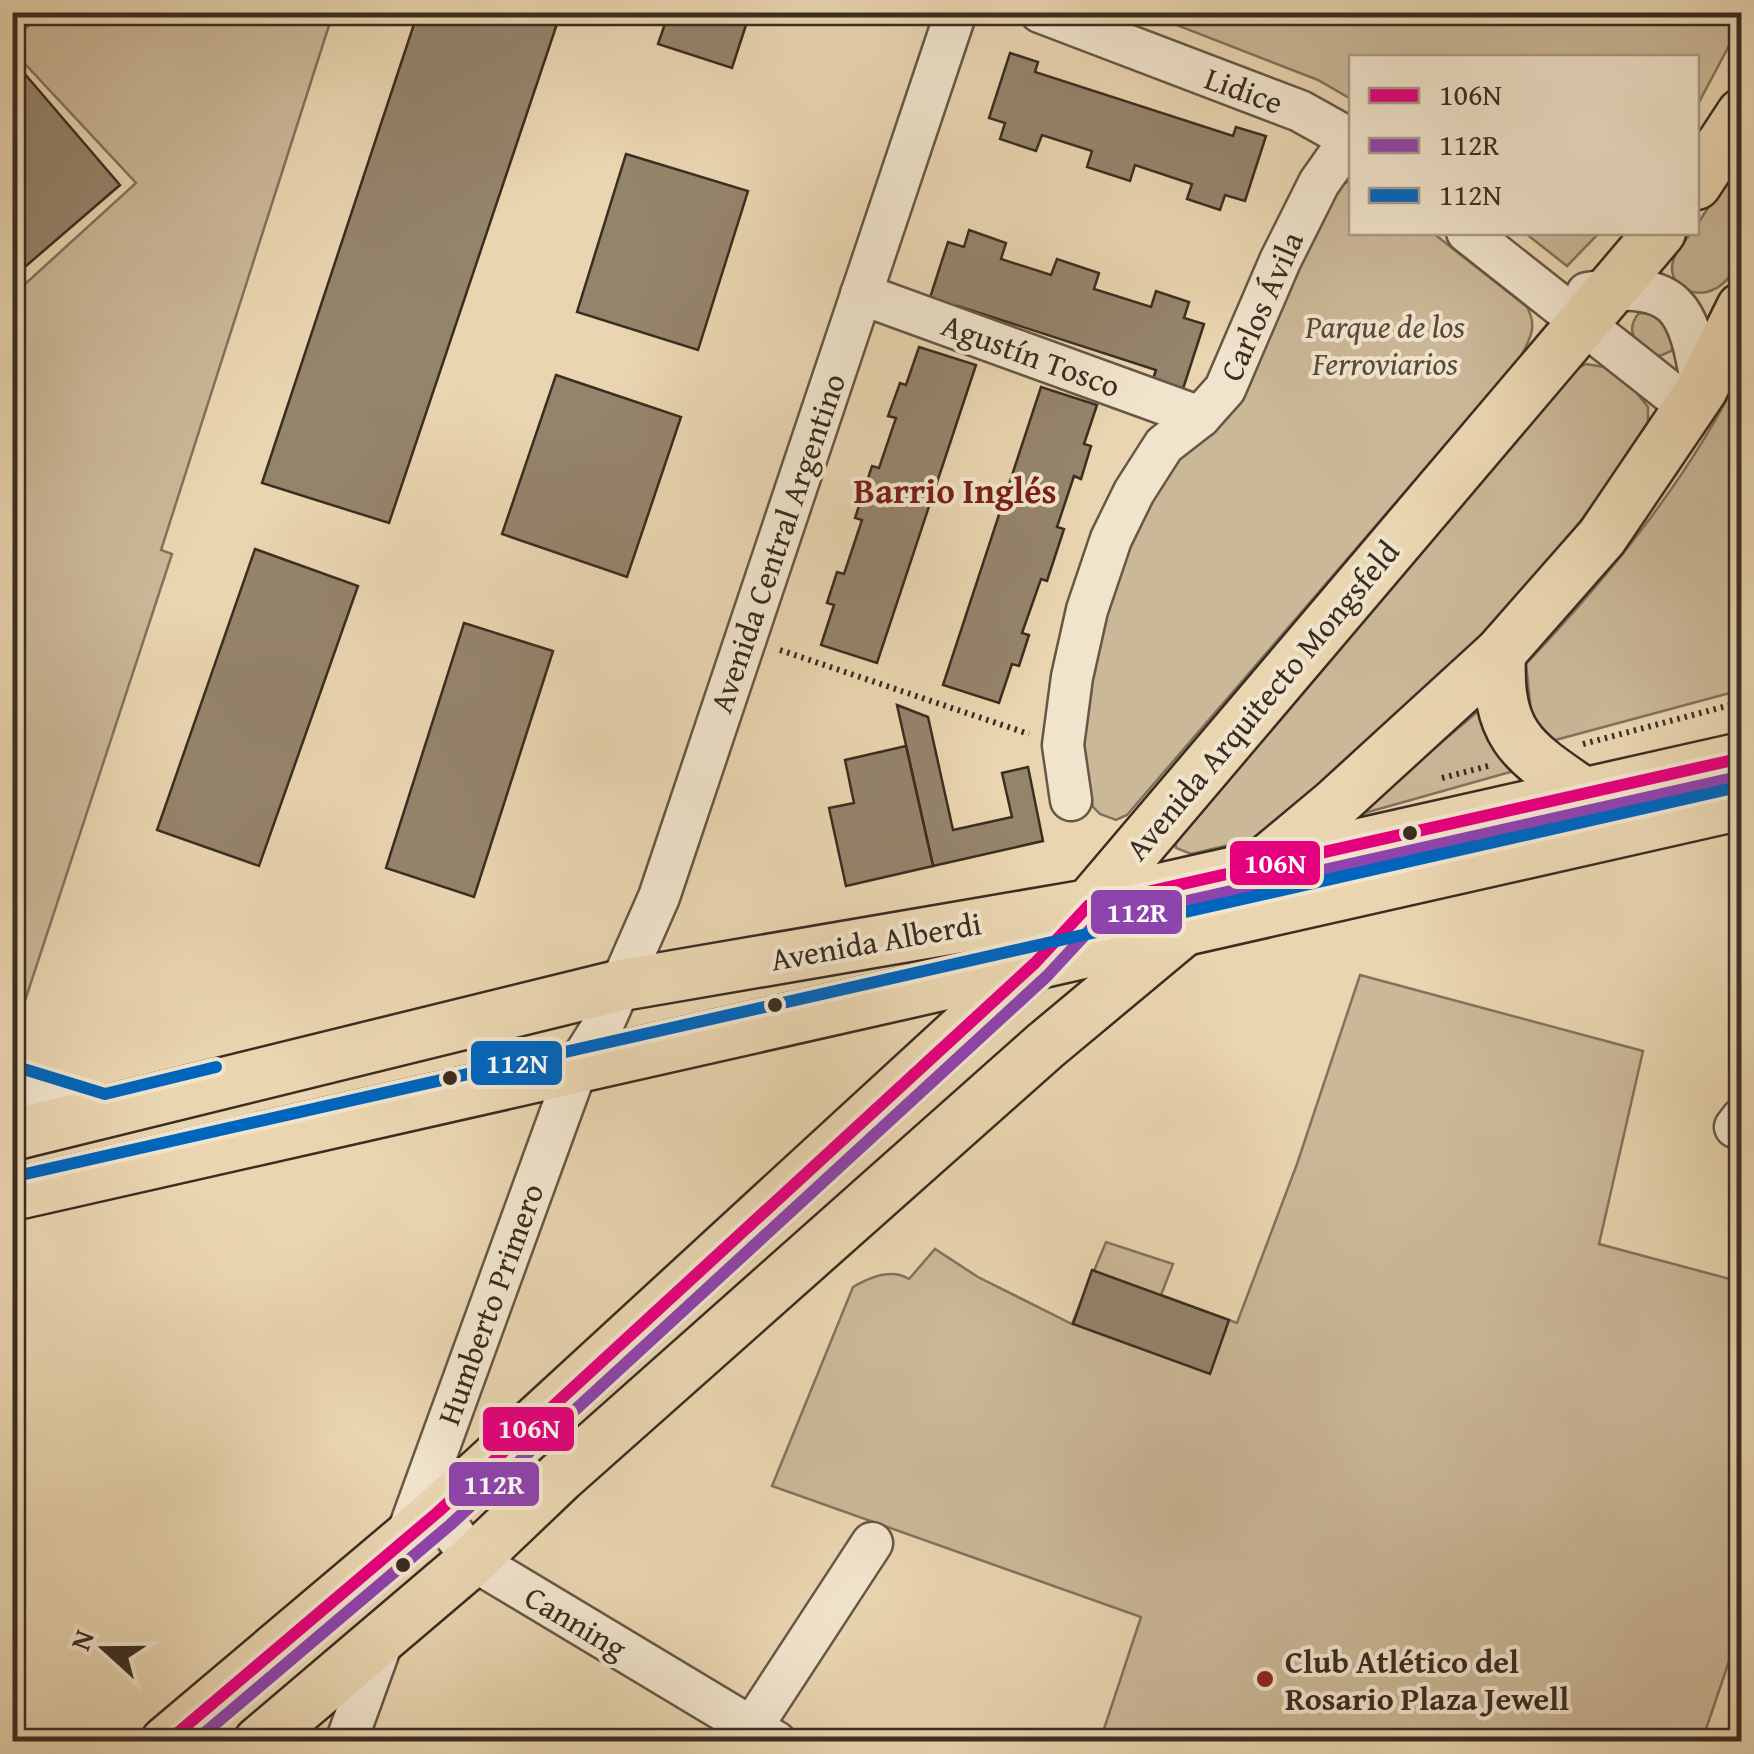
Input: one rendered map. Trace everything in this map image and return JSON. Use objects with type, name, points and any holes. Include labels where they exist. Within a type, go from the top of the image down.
[{"type":"main road","points":[[1699,179],[1742,114]]},
{"type":"main road","name":"Avenida Arquitecto Mongsfeld","points":[[166,1742],[421,1528],[1034,963],[1089,905],[1658,235]]},
{"type":"main road","points":[[260,1742],[473,1560],[560,1477],[1045,1046],[1336,804],[1500,653],[1602,537],[1696,398],[1742,308]]},
{"type":"main road","points":[[1500,653],[1498,690],[1512,732],[1529,756],[1580,770]]},
{"type":"main road","name":"Avenida Alberdi","points":[[12,1135],[622,985],[1089,905],[1259,868],[1580,770],[1742,758]]},
{"type":"main road","name":"Avenida Alberdi","points":[[12,1194],[1742,804]]},
{"type":"street","name":"Avenida Central Argentino","points":[[578,1065],[622,985],[658,897],[956,12]]},
{"type":"street","name":"Lidice","points":[[1040,12],[1300,110],[1349,139]]},
{"type":"street","name":"Lidice","points":[[1104,12],[1133,46]]},
{"type":"street","name":"Carlos Ávila","points":[[1070,800],[1063,745],[1072,677],[1087,610],[1111,539],[1134,492],[1164,445],[1200,417],[1225,389],[1318,183],[1349,143]]},
{"type":"street","points":[[1471,235],[1539,290],[1579,295],[1599,306],[1696,398]]},
{"type":"street","points":[[1599,306],[1658,292],[1681,309],[1694,340],[1696,398]]},
{"type":"street","name":"Agustín Tosco","points":[[862,294],[1200,417]]},
{"type":"street","name":"Humberto Primero","points":[[421,1528],[434,1458],[578,1065]]},
{"type":"street","points":[[12,1084],[105,1112]]},
{"type":"street","name":"Canning","points":[[421,1528],[757,1737]]},
{"type":"street","points":[[757,1737],[872,1543]]},
{"type":"street","points":[[346,1742],[385,1634]]},
{"type":"path","points":[[745,639],[1063,745]]},
{"type":"path","points":[[1580,770],[1742,702]]},
{"type":"green space","points":[[1741,12],[1741,23],[1699,102],[1699,55],[1349,55],[1349,98],[1318,80],[1179,26],[1163,13]]},
{"type":"green space","points":[[41,13],[333,13],[161,550],[172,554],[18,1022],[12,1020],[13,295],[136,183],[13,51],[13,41]]},
{"type":"green space","points":[[1741,156],[1741,250],[1734,270],[1723,284],[1697,293],[1677,282],[1672,271],[1679,248],[1689,235],[1699,235],[1699,222]]},
{"type":"green space","name":"Parque de los Ferroviarios","points":[[1349,182],[1349,235],[1436,235],[1527,307],[1532,321],[1530,339],[1520,358],[1127,815],[1116,820],[1093,807],[1084,745],[1085,682],[1102,622],[1138,523],[1342,184]]},
{"type":"green space","points":[[1528,235],[1597,235],[1567,266]]},
{"type":"green space","points":[[1639,313],[1658,317],[1665,324],[1675,342],[1671,351],[1660,356],[1639,345],[1632,327]]},
{"type":"green space","name":"Parque de los Ferroviarios","points":[[1586,364],[1604,367],[1631,386],[1648,407],[1648,427],[1558,550],[1453,669],[1255,839],[1191,854],[1176,848],[1175,835],[1573,371]]},
{"type":"green space","points":[[1741,372],[1741,690],[1548,742],[1531,712],[1526,664],[1645,526],[1697,451]]},
{"type":"green space","points":[[1482,708],[1521,769],[1354,816]]},
{"type":"green space","points":[[1360,975],[1643,1051],[1599,1244],[1741,1282],[1741,1626],[1702,1741],[1100,1741],[1141,1617],[772,1486],[853,1287],[888,1274],[909,1279],[935,1249],[978,1277],[1072,1324],[1106,1242],[1173,1264],[1161,1295],[1237,1323],[1297,1164]]},
{"type":"building","points":[[418,12],[561,12],[389,523],[262,483]]},
{"type":"building","points":[[669,12],[718,12],[747,22],[732,68],[658,44]]},
{"type":"building","points":[[1010,53],[1038,62],[1035,72],[1233,136],[1236,127],[1266,136],[1245,201],[1225,195],[1220,210],[1187,199],[1192,184],[1135,165],[1130,181],[1087,167],[1092,151],[1042,135],[1036,151],[1000,139],[1005,123],[989,118]]},
{"type":"building","points":[[12,59],[120,185],[12,278]]},
{"type":"building","points":[[626,154],[748,191],[698,350],[577,312]]},
{"type":"building","points":[[969,230],[1006,243],[1001,259],[1051,275],[1057,259],[1099,273],[1094,289],[1151,307],[1156,291],[1189,302],[1184,318],[1204,324],[1183,389],[1153,379],[1156,370],[958,306],[955,316],[927,307],[948,242],[964,247]]},
{"type":"building","points":[[919,347],[976,365],[877,663],[821,645],[834,605],[827,603],[837,572],[844,574],[862,520],[855,518],[872,466],[879,468],[896,418],[888,416],[900,383],[906,385]]},
{"type":"building","points":[[556,375],[681,417],[627,577],[502,534]]},
{"type":"building","points":[[1041,387],[1097,405],[1084,444],[1091,446],[1081,479],[1074,476],[1057,527],[1064,529],[1047,581],[1041,579],[1022,633],[1029,635],[1019,666],[1012,664],[999,703],[943,685]]},
{"type":"building","points":[[255,549],[358,586],[259,866],[157,830]]},
{"type":"building","points":[[464,623],[553,651],[474,897],[386,868]]},
{"type":"building","points":[[897,705],[928,717],[953,830],[1012,817],[1002,773],[1028,767],[1043,841],[933,866]]},
{"type":"building","points":[[906,746],[933,866],[846,886],[829,808],[854,803],[845,760]]},
{"type":"building","points":[[1092,1270],[1229,1320],[1210,1374],[1073,1324]]},
{"type":"transit line","name":"106N","points":[[167,1742],[438,1512],[1035,963],[1089,905],[1742,758]]},
{"type":"transit line","name":"112R","points":[[194,1742],[450,1525],[1047,976],[1098,921],[1742,776]]},
{"type":"transit line","name":"112N","points":[[12,1177],[1738,787]]},
{"type":"transit line","name":"112N","points":[[17,1067],[105,1094],[216,1067]]},
{"type":"place","name":"Club Atlético del Rosario Plaza Jewell","points":[[1265,1679]]},
{"type":"district","name":"Barrio Inglés","points":[[955,490]]}]
